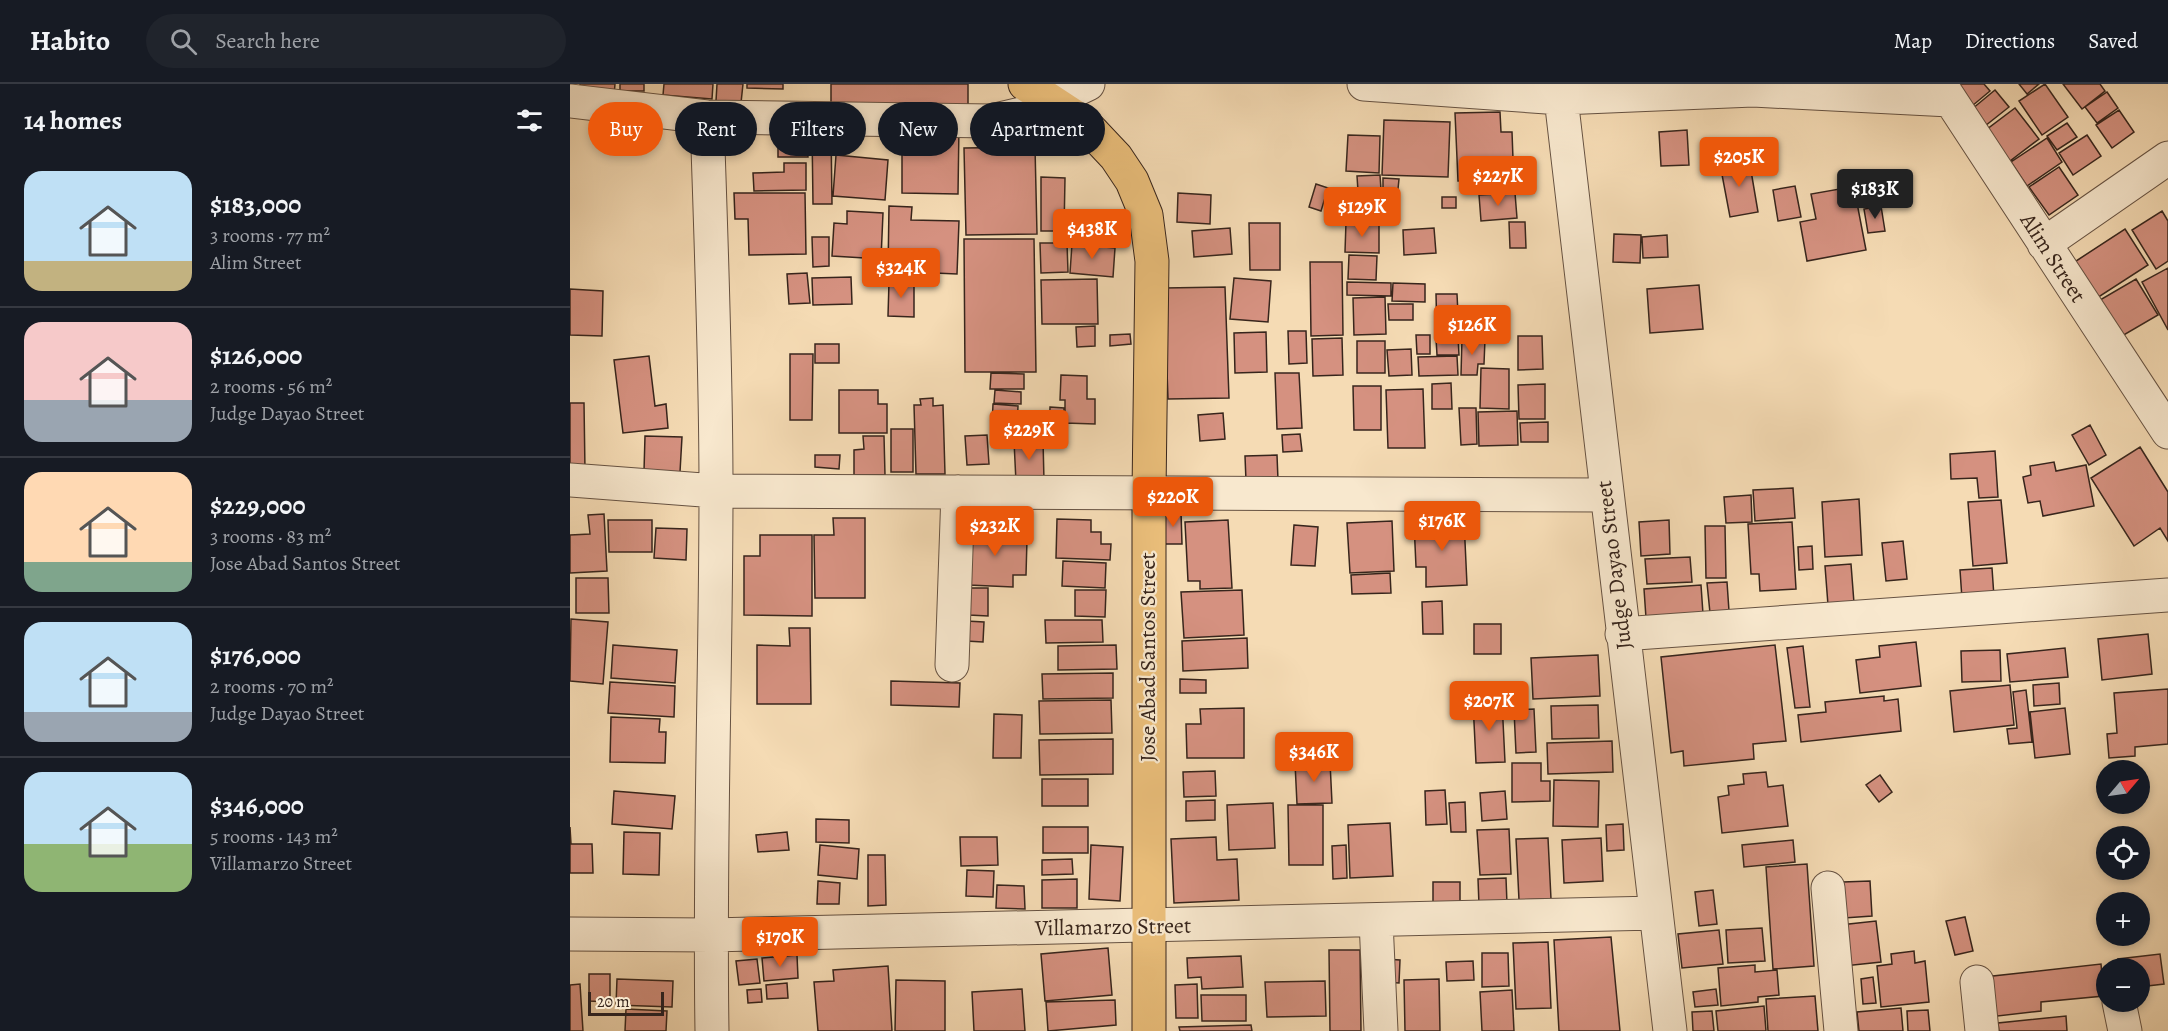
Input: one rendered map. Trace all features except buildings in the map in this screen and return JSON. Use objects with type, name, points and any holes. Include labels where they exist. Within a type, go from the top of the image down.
[{"type":"main road","name":"Jose Abad Santos Street","points":[[1038,92],[1083,122],[1116,157],[1132,181],[1146,215],[1152,261],[1147,927],[1149,1031]]},
{"type":"street","points":[[757,118],[991,121],[1030,112],[1038,92],[1088,84]]},
{"type":"street","points":[[1364,84],[1546,93],[1752,87],[1945,92]]},
{"type":"street","name":"Alim Street","points":[[1945,92],[2168,432]]},
{"type":"street","name":"Judge Dayao Street","points":[[1546,93],[1605,495],[1670,1031]]},
{"type":"street","points":[[570,101],[675,113]]},
{"type":"street","points":[[708,156],[714,321],[716,491],[712,1031]]},
{"type":"street","points":[[2044,244],[2168,158]]},
{"type":"street","points":[[570,480],[716,491],[1605,495]]},
{"type":"street","points":[[952,665],[958,492]]},
{"type":"street","points":[[1622,634],[2168,595]]},
{"type":"street","points":[[1828,888],[1841,1031]]},
{"type":"street","name":"Villamarzo Street","points":[[570,934],[711,935],[1147,927],[1656,913]]},
{"type":"street","points":[[1376,921],[1382,1031]]},
{"type":"street","points":[[1977,982],[1982,1031]]},
{"type":"street","points":[[2121,1012],[2125,1031]]}]
